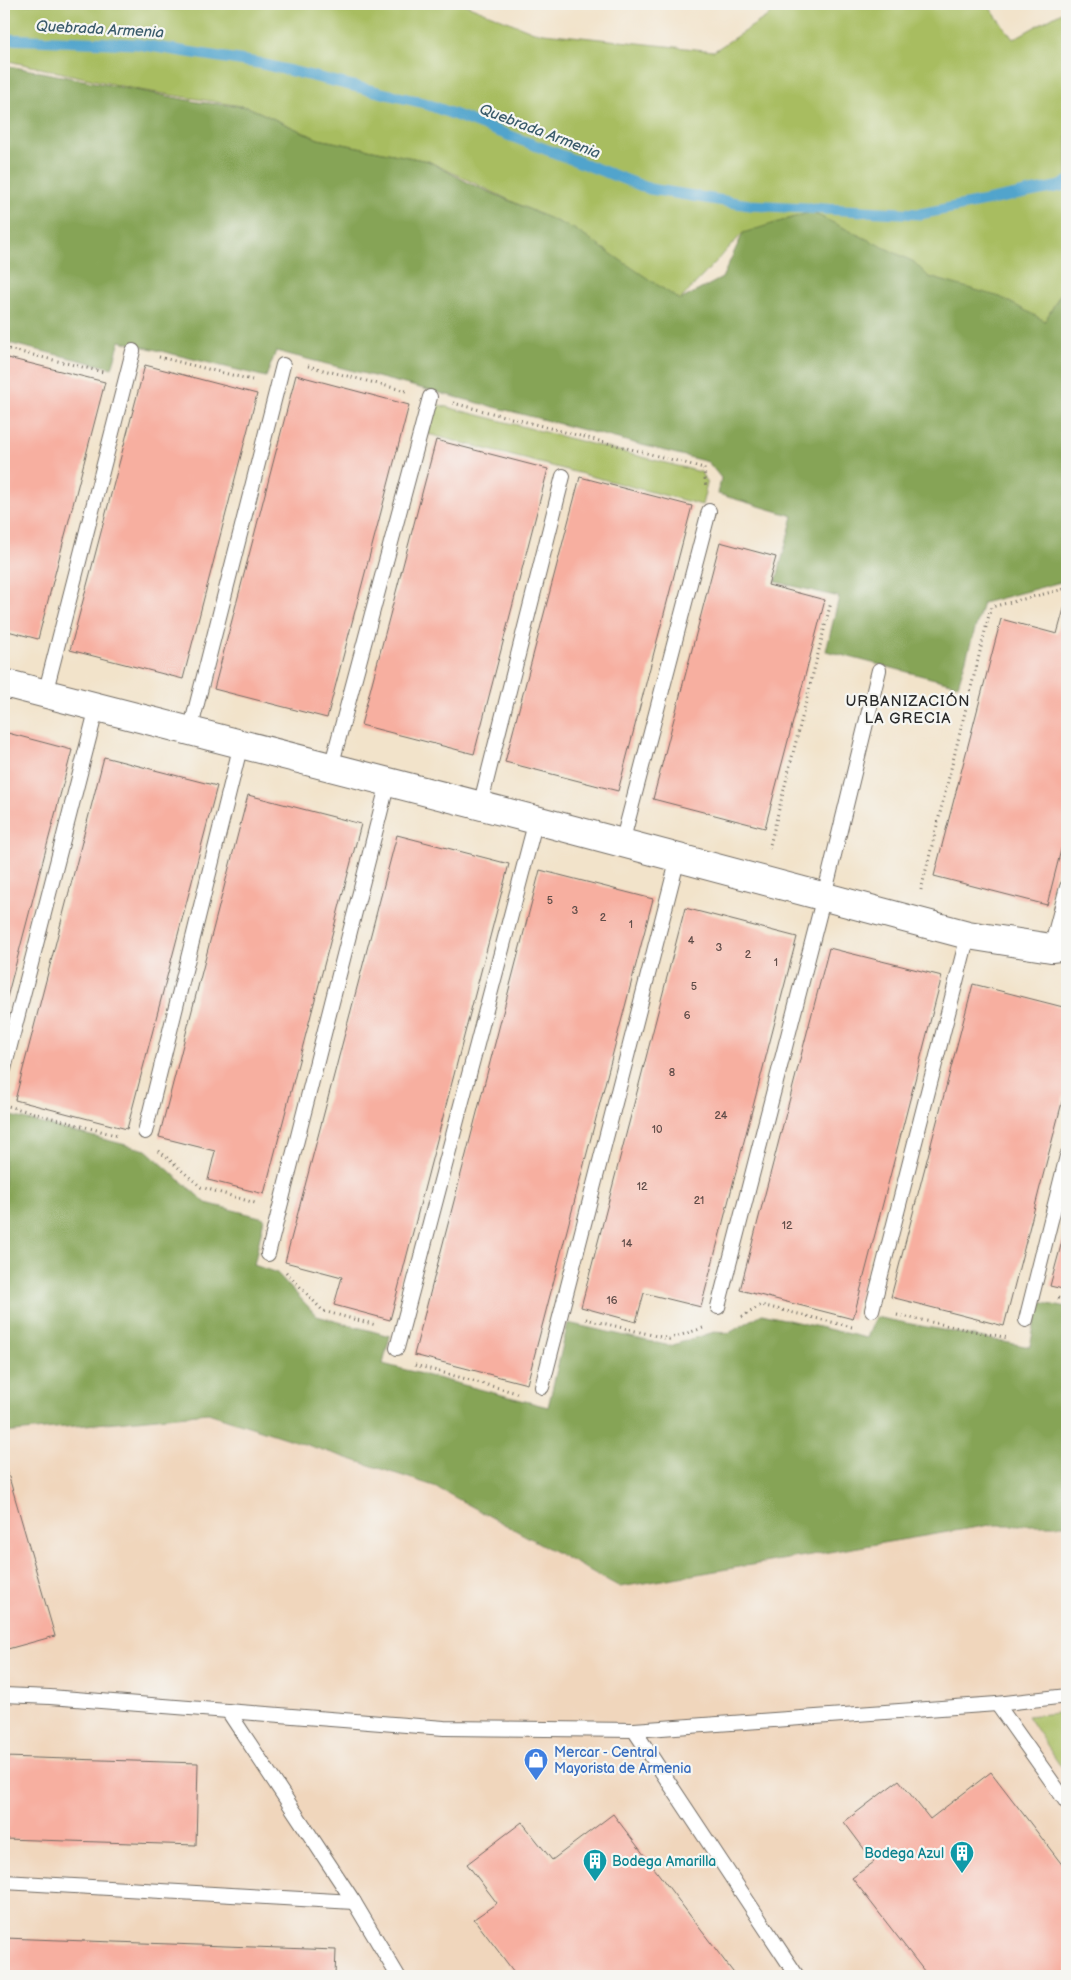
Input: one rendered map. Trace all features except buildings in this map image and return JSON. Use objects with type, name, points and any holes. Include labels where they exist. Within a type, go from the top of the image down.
[{"type":"street","points":[[4,683],[622,842],[968,935],[1059,947]]},
{"type":"lane","points":[[45,694],[133,351]]},
{"type":"lane","points":[[190,731],[283,365]]},
{"type":"lane","points":[[332,768],[430,397]]},
{"type":"lane","points":[[480,806],[563,476]]},
{"type":"lane","points":[[622,842],[709,511]]},
{"type":"lane","points":[[718,1307],[824,896],[879,670]]},
{"type":"lane","points":[[4,1069],[97,707]]},
{"type":"lane","points":[[145,1132],[241,744]]},
{"type":"lane","points":[[268,1254],[388,782]]},
{"type":"lane","points":[[397,1348],[536,820]]},
{"type":"lane","points":[[542,1387],[678,858]]},
{"type":"lane","points":[[1059,947],[1067,887]]},
{"type":"lane","points":[[872,1310],[968,935]]},
{"type":"lane","points":[[1026,1320],[1067,1156]]},
{"type":"lane","points":[[4,1694],[50,1696],[444,1728],[634,1730],[997,1704],[1067,1696]]},
{"type":"lane","points":[[997,1704],[1067,1803]]},
{"type":"lane","points":[[228,1711],[354,1902],[398,1976]]},
{"type":"lane","points":[[634,1730],[797,1976]]},
{"type":"lane","points":[[4,1882],[354,1902]]},
{"type":"path","points":[[4,348],[126,378]]},
{"type":"path","points":[[133,351],[277,387]]},
{"type":"path","points":[[283,365],[295,363],[704,468],[709,511]]},
{"type":"path","points":[[914,919],[991,607],[1064,589],[1067,590]]},
{"type":"path","points":[[761,880],[831,602]]},
{"type":"path","points":[[268,1254],[323,1311],[401,1332]]},
{"type":"path","points":[[736,1320],[761,1305],[860,1329],[872,1310],[1014,1339],[1026,1320]]},
{"type":"path","points":[[561,1313],[668,1339],[704,1327]]},
{"type":"path","points":[[397,1348],[409,1363],[521,1394],[542,1387]]},
{"type":"shaded area","name":"Mercar - Central Mayorista de Armenia","points":[[208,1413],[434,1486],[620,1586],[990,1525],[1067,1525],[1067,1976],[4,1976],[4,1433]]},
{"type":"green space","points":[[4,4],[464,4],[534,32],[714,51],[786,4],[987,4],[1013,39],[1067,9],[1067,282],[1045,322],[743,233],[680,300],[553,221],[428,161],[318,139],[248,107],[139,90],[4,60]]},
{"type":"green space","points":[[4,65],[198,102],[248,107],[318,139],[428,161],[469,183],[574,229],[680,300],[722,278],[743,233],[811,212],[914,262],[929,277],[1000,297],[1045,321],[1067,282],[1067,584],[1061,582],[983,603],[958,685],[826,651],[839,597],[776,582],[793,516],[718,494],[721,478],[708,462],[276,351],[266,377],[120,341],[112,368],[4,342]]},
{"type":"green space","points":[[435,404],[701,472],[707,484],[702,505],[428,434]]},
{"type":"green space","points":[[4,1114],[146,1150],[206,1203],[264,1218],[254,1265],[277,1273],[317,1316],[390,1336],[383,1364],[548,1407],[568,1323],[670,1346],[714,1332],[729,1333],[762,1314],[867,1338],[875,1317],[1030,1347],[1039,1302],[1067,1308],[1067,1525],[990,1525],[620,1587],[434,1486],[208,1413],[4,1433]]},
{"type":"green space","points":[[1067,1712],[1067,1776],[1027,1716]]},
{"type":"waterway","name":"Quebrada Armenia","points":[[4,39],[137,44],[258,63],[424,103],[650,189],[749,205],[920,214],[1061,186],[1067,182]]},
{"type":"place","name":"Mercar - Central Mayorista de Armenia","points":[[536,1781]]},
{"type":"place","name":"Bodega Azul","points":[[962,1874]]},
{"type":"place","name":"Bodega Amarilla","points":[[595,1882]]},
{"type":"district","name":"URBANIZACIÓN LA GRECIA","points":[[908,710]]}]
